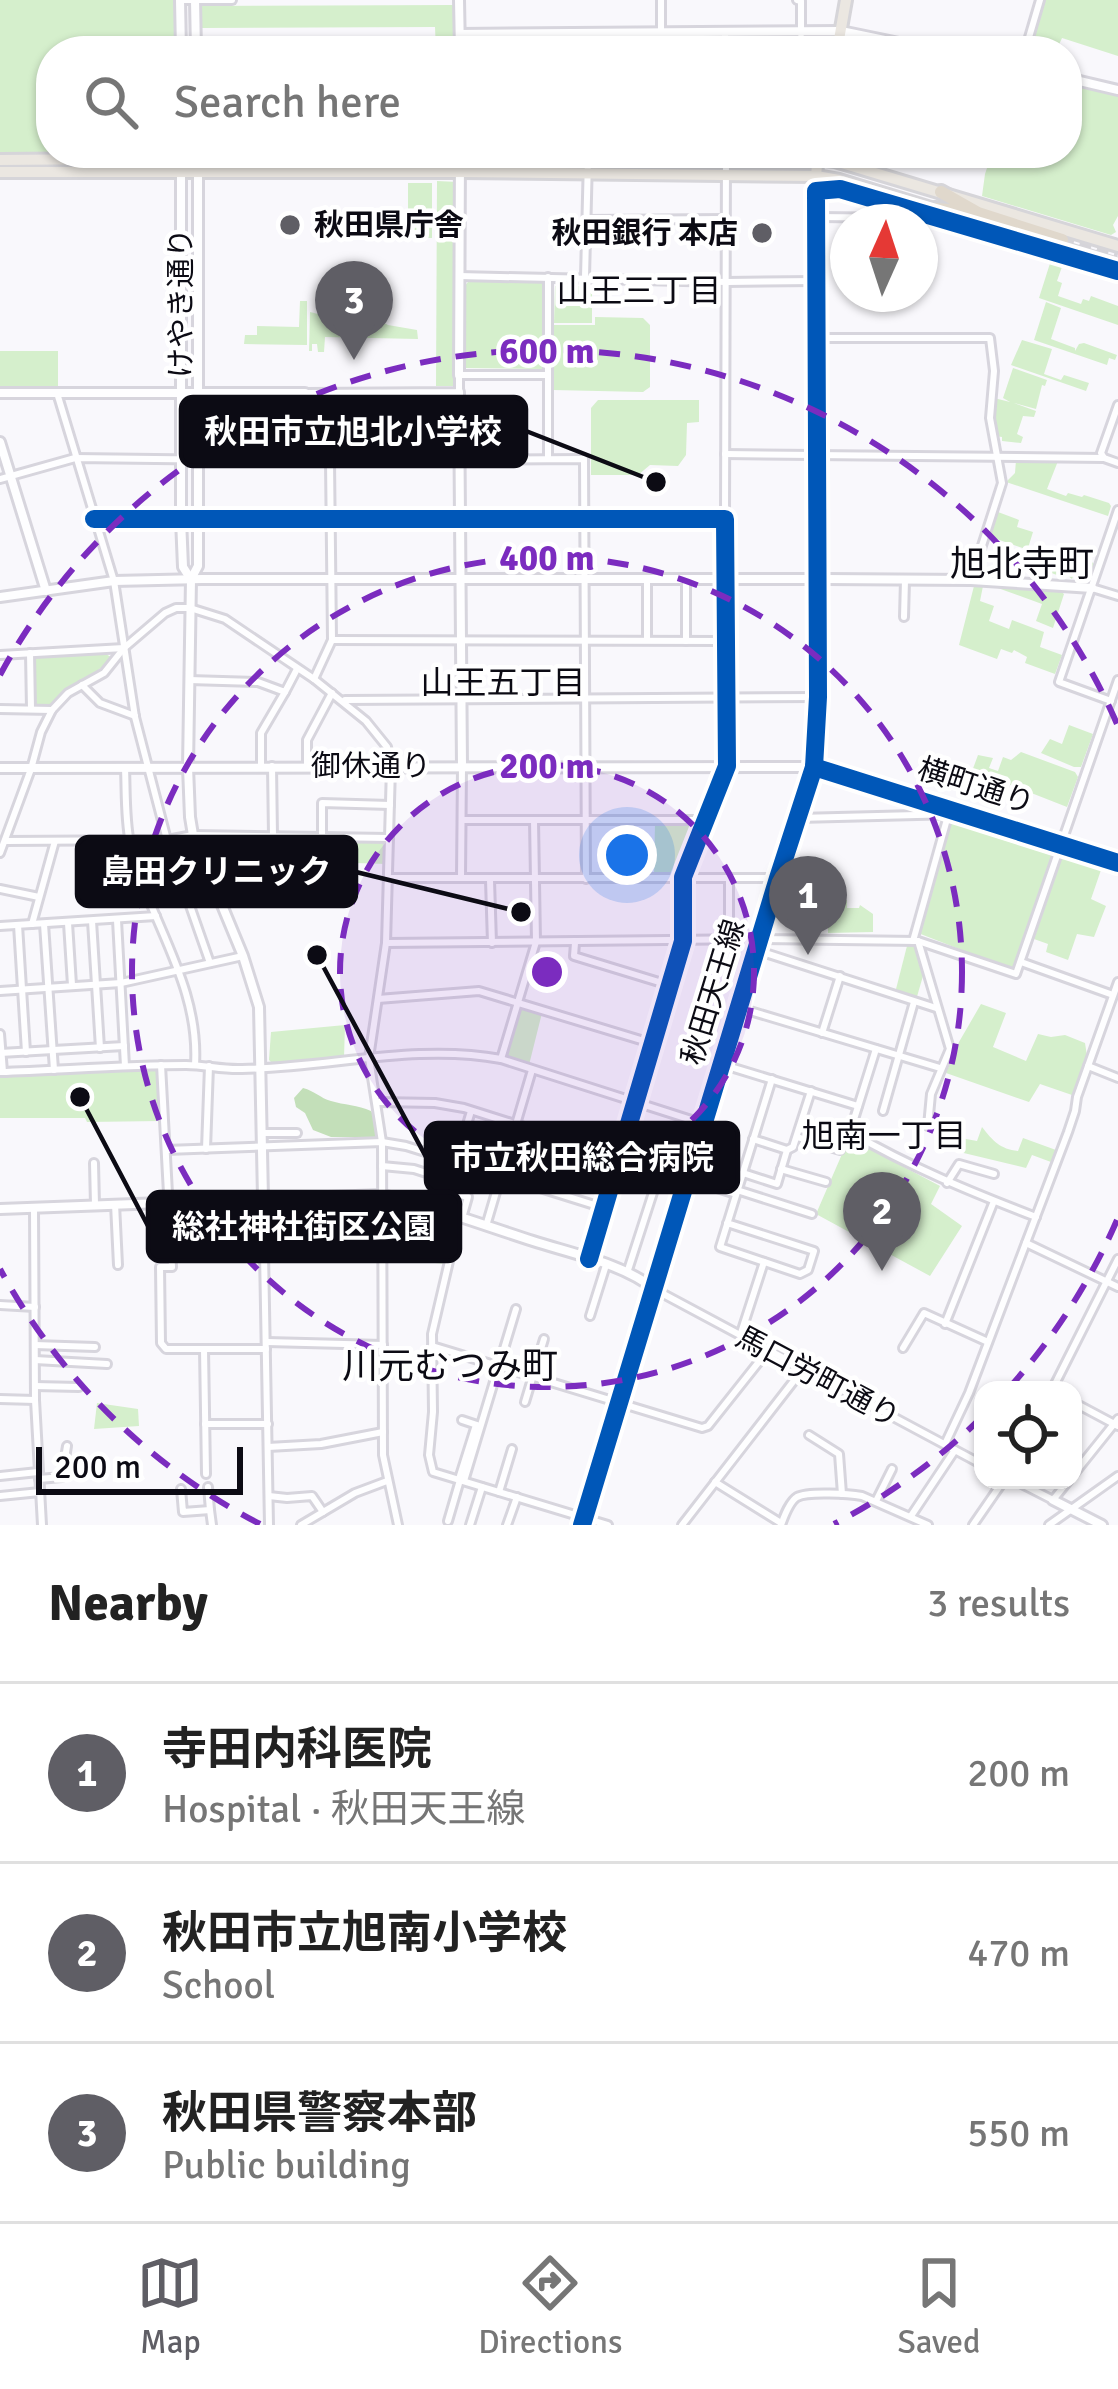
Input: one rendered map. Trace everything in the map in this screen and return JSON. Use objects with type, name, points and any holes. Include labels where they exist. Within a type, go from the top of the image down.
[{"type":"highway","points":[[941,192],[978,213],[1062,240]]},
{"type":"highway","points":[[939,210],[978,213]]},
{"type":"main road","points":[[840,36],[846,0]]},
{"type":"main road","points":[[0,160],[36,160]]},
{"type":"main road","points":[[0,172],[72,168]]},
{"type":"main road","points":[[356,168],[839,179],[1118,265]]},
{"type":"main road","name":"秋田天王線","points":[[584,1521],[814,766],[818,697],[816,168]]},
{"type":"main road","points":[[859,168],[1117,243]]},
{"type":"street","points":[[181,36],[180,0],[232,0]]},
{"type":"street","points":[[195,0],[196,36]]},
{"type":"street","points":[[459,0],[460,34],[841,32],[861,36]]},
{"type":"street","points":[[661,0],[661,34]]},
{"type":"street","points":[[797,0],[801,1],[801,34]]},
{"type":"street","points":[[1029,36],[1040,0]]},
{"type":"street","points":[[1082,82],[1118,90]]},
{"type":"street","name":"けやき通り","points":[[181,168],[181,519],[183,567],[191,579],[198,566],[199,519],[198,168]]},
{"type":"street","points":[[461,168],[461,878]]},
{"type":"street","points":[[585,277],[587,168]]},
{"type":"street","points":[[589,1259],[672,986],[683,940],[683,877],[727,766],[726,168]]},
{"type":"street","points":[[816,217],[919,218],[939,210]]},
{"type":"street","points":[[586,220],[727,220]]},
{"type":"street","points":[[459,276],[816,281]]},
{"type":"street","points":[[548,277],[548,459]]},
{"type":"street","points":[[817,338],[990,338],[994,371],[990,418],[1002,483],[971,580]]},
{"type":"street","points":[[459,375],[548,375]]},
{"type":"street","points":[[0,393],[459,392]]},
{"type":"street","points":[[57,393],[114,581],[135,716],[167,840],[210,963]]},
{"type":"street","points":[[1104,458],[1118,405]]},
{"type":"street","points":[[0,442],[46,591]]},
{"type":"street","points":[[725,454],[1104,458],[1118,463]]},
{"type":"street","points":[[0,479],[75,458],[584,459],[586,879]]},
{"type":"street","points":[[314,679],[332,640],[330,461]]},
{"type":"street","points":[[1111,701],[1059,682],[1118,510]]},
{"type":"street","points":[[94,519],[725,519]]},
{"type":"street","points":[[0,597],[114,581],[647,578],[971,580],[1092,588],[1118,596]]},
{"type":"street","points":[[647,578],[647,640]]},
{"type":"street","points":[[686,578],[686,640]]},
{"type":"street","points":[[191,579],[188,767],[193,836],[259,1006],[269,1525]]},
{"type":"street","points":[[904,616],[905,580]]},
{"type":"street","points":[[389,838],[193,836],[55,841],[2,848],[52,710],[68,693],[104,673],[124,648],[176,608],[226,620],[341,700],[388,747],[392,767],[386,943],[368,1058],[382,1142],[383,1432],[387,1481],[398,1525]]},
{"type":"street","points":[[332,640],[726,641]]},
{"type":"street","points":[[0,655],[124,648]]},
{"type":"street","points":[[30,653],[31,709]]},
{"type":"street","points":[[261,766],[261,733],[297,669]]},
{"type":"street","points":[[188,680],[258,682],[285,692]]},
{"type":"street","points":[[386,943],[915,941],[1013,975],[1118,680]]},
{"type":"street","points":[[82,685],[100,703],[135,716]]},
{"type":"street","points":[[308,766],[307,740],[332,693]]},
{"type":"street","points":[[341,700],[818,697]]},
{"type":"street","points":[[0,710],[52,710]]},
{"type":"street","points":[[272,766],[273,836]]},
{"type":"street","name":"御休通り","points":[[0,768],[814,766]]},
{"type":"street","name":"横町通り","points":[[814,766],[1118,863]]},
{"type":"street","points":[[125,767],[129,840],[194,1018],[195,1065]]},
{"type":"street","points":[[212,883],[270,860],[322,862],[322,803],[390,805]]},
{"type":"street","points":[[798,818],[949,812],[915,941],[950,1049],[931,1094],[928,1126]]},
{"type":"street","points":[[462,820],[706,820]]},
{"type":"street","points":[[501,1059],[536,942],[534,820]]},
{"type":"street","points":[[0,826],[10,826]]},
{"type":"street","points":[[32,924],[55,841]]},
{"type":"street","points":[[389,878],[778,878]]},
{"type":"street","points":[[728,878],[729,940]]},
{"type":"street","points":[[490,879],[492,943]]},
{"type":"street","points":[[0,889],[40,897]]},
{"type":"street","points":[[0,926],[156,916]]},
{"type":"street","points":[[117,920],[125,1066]]},
{"type":"street","points":[[92,921],[100,1048]]},
{"type":"street","points":[[68,923],[72,986]]},
{"type":"street","points":[[44,924],[54,1070]]},
{"type":"street","points":[[18,925],[26,1052]]},
{"type":"street","points":[[575,943],[574,956],[672,986]]},
{"type":"street","points":[[758,944],[938,1009]]},
{"type":"street","points":[[0,991],[121,983],[243,956]]},
{"type":"street","points":[[1021,962],[1113,995]]},
{"type":"street","points":[[822,1033],[840,976]]},
{"type":"street","points":[[944,1444],[1036,1217],[1118,982]]},
{"type":"street","points":[[378,999],[479,991],[654,1044]]},
{"type":"street","points":[[883,1111],[914,1002]]},
{"type":"street","points":[[740,1008],[940,1068]]},
{"type":"street","points":[[0,1034],[2,1072],[161,1065],[237,1070],[469,1053],[704,1124]]},
{"type":"street","points":[[1,1053],[124,1046]]},
{"type":"street","points":[[876,1048],[850,1132],[947,1183],[1036,1217]]},
{"type":"street","points":[[723,1064],[858,1106]]},
{"type":"street","points":[[161,1065],[172,1267],[160,1267],[161,1343],[166,1348],[204,1349],[383,1345]]},
{"type":"street","points":[[206,1149],[209,1066]]},
{"type":"street","points":[[1088,1066],[1118,1078]]},
{"type":"street","points":[[486,1226],[532,1070]]},
{"type":"street","points":[[727,1223],[814,1251],[808,1270],[800,1274],[720,1247],[736,1192],[772,1079]]},
{"type":"street","points":[[742,1173],[777,1184],[811,1091]]},
{"type":"street","points":[[378,1102],[434,1103],[471,1110],[688,1180],[812,1214]]},
{"type":"street","points":[[441,1211],[471,1110]]},
{"type":"street","points":[[262,1133],[297,1133]]},
{"type":"street","points":[[796,1137],[840,1150]]},
{"type":"street","points":[[753,1139],[788,1150]]},
{"type":"street","points":[[166,1150],[382,1142],[604,1208]]},
{"type":"street","points":[[572,1167],[579,1144]]},
{"type":"street","points":[[94,1162],[95,1205]]},
{"type":"street","points":[[947,1183],[959,1164],[994,1174]]},
{"type":"street","points":[[382,1166],[414,1169],[451,1181]]},
{"type":"street","points":[[782,1169],[826,1182]]},
{"type":"street","points":[[627,1274],[660,1171]]},
{"type":"street","points":[[448,1191],[468,1198],[459,1217],[431,1346],[429,1456],[433,1472],[608,1525]]},
{"type":"street","points":[[0,1209],[382,1195],[589,1259],[654,1288]]},
{"type":"street","points":[[196,1201],[196,1250]]},
{"type":"street","points":[[945,1324],[994,1201]]},
{"type":"street","points":[[115,1204],[118,1265]]},
{"type":"street","points":[[34,1208],[35,1400],[42,1525]]},
{"type":"street","points":[[1026,1243],[1118,1287]]},
{"type":"street","points":[[1057,1381],[1118,1258]]},
{"type":"street","points":[[741,1335],[764,1262]]},
{"type":"street","points":[[590,1316],[606,1265]]},
{"type":"street","name":"馬口労町通り","points":[[654,1288],[974,1460]]},
{"type":"street","points":[[0,1305],[34,1307]]},
{"type":"street","points":[[448,1520],[516,1309]]},
{"type":"street","points":[[903,1348],[924,1313],[988,1342]]},
{"type":"street","points":[[525,1402],[544,1339]]},
{"type":"street","points":[[35,1345],[95,1348]]},
{"type":"street","points":[[431,1346],[702,1428],[769,1348]]},
{"type":"street","points":[[204,1349],[206,1474]]},
{"type":"street","points":[[35,1360],[107,1364]]},
{"type":"street","points":[[682,1525],[802,1369]]},
{"type":"street","points":[[35,1386],[79,1387]]},
{"type":"street","points":[[0,1400],[35,1400]]},
{"type":"street","points":[[1082,1406],[1117,1423],[1082,1464]]},
{"type":"street","points":[[462,1420],[478,1425]]},
{"type":"street","points":[[205,1424],[268,1424]]},
{"type":"street","points":[[268,1447],[321,1444],[383,1432]]},
{"type":"street","points":[[809,1435],[839,1454],[842,1494]]},
{"type":"street","points":[[0,1476],[62,1477],[67,1446]]},
{"type":"street","points":[[500,1492],[512,1449]]},
{"type":"street","points":[[910,1516],[955,1450]]},
{"type":"street","points":[[875,1501],[892,1469]]},
{"type":"street","points":[[1049,1525],[1118,1476]]},
{"type":"street","points":[[302,1525],[355,1493],[387,1481]]},
{"type":"street","points":[[715,1482],[781,1524],[798,1497],[856,1494],[928,1525]]},
{"type":"street","points":[[470,1525],[482,1486]]},
{"type":"street","points":[[208,1487],[212,1525]]},
{"type":"street","points":[[974,1525],[998,1489]]},
{"type":"street","points":[[1032,1489],[1102,1525]]},
{"type":"street","points":[[1053,1500],[1062,1489]]},
{"type":"street","points":[[182,1490],[183,1512],[210,1510]]},
{"type":"street","points":[[0,1496],[40,1492]]},
{"type":"street","points":[[269,1496],[312,1496],[322,1512]]},
{"type":"street","points":[[507,1525],[517,1497]]},
{"type":"green space","points":[[0,0],[177,0],[177,36],[36,36],[36,153],[0,153]]},
{"type":"green space","points":[[1043,0],[1118,0],[1118,56],[1082,44],[1082,36],[1032,36]]},
{"type":"green space","points":[[454,5],[454,36],[435,36],[435,27],[200,28],[200,6]]},
{"type":"green space","points":[[1082,87],[1118,95],[1118,216],[1113,225],[1116,232],[1111,235],[982,196],[987,168],[1082,168]]},
{"type":"green space","points":[[437,181],[458,182],[456,386],[436,386]]},
{"type":"green space","points":[[408,183],[432,183],[432,238],[408,238]]},
{"type":"green space","points":[[1052,257],[1064,261],[1058,296],[1081,304],[1091,296],[1118,306],[1118,325],[1039,298]]},
{"type":"green space","points":[[471,278],[545,279],[544,369],[463,368],[464,287]]},
{"type":"green space","points":[[555,286],[592,286],[592,323],[554,323]]},
{"type":"green space","points":[[300,301],[307,301],[307,345],[244,344],[245,335],[257,335],[257,326],[299,327]]},
{"type":"green space","points":[[1046,302],[1061,308],[1051,339],[1075,351],[1084,343],[1117,355],[1115,360],[1109,358],[1107,365],[1034,340]]},
{"type":"green space","points":[[310,312],[334,318],[363,312],[388,325],[417,330],[418,339],[325,337],[324,352],[318,352],[317,344],[309,351]]},
{"type":"green space","points":[[595,317],[643,318],[650,325],[650,387],[643,392],[553,390],[553,325],[595,325]]},
{"type":"green space","points":[[1022,340],[1052,349],[1044,374],[1089,383],[1086,391],[1011,365]]},
{"type":"green space","points":[[0,351],[58,351],[58,390],[0,388]]},
{"type":"green space","points":[[1013,368],[1047,380],[1036,409],[1014,403],[1036,411],[1034,417],[1023,416],[1017,434],[1023,437],[1021,443],[995,436],[994,398],[1010,402],[1003,398]]},
{"type":"green space","points":[[598,400],[699,400],[699,422],[687,423],[686,455],[678,466],[650,465],[638,475],[591,475],[591,408]]},
{"type":"green space","points":[[1016,460],[1058,461],[1047,489],[1109,503],[1108,516],[1006,482],[1015,473]]},
{"type":"green space","points":[[998,512],[1033,532],[1028,548],[1046,554],[1052,547],[1091,561],[1092,570],[1068,563],[1076,568],[1072,579],[1067,569],[1062,577],[1036,567],[1033,554],[1060,561],[988,536]]},
{"type":"green space","points":[[974,586],[983,586],[980,601],[994,606],[989,621],[1009,629],[1012,620],[1044,632],[1040,647],[1062,655],[1055,674],[1025,663],[1027,657],[1014,650],[1001,649],[997,659],[959,645]]},
{"type":"green space","points":[[995,587],[1060,591],[1064,594],[1053,628],[1036,621],[1042,604]]},
{"type":"green space","points":[[104,653],[110,660],[77,686],[49,705],[34,705],[34,658]]},
{"type":"green space","points":[[1069,725],[1093,734],[1081,767],[1041,753],[1050,739],[1062,744]]},
{"type":"green space","points":[[1021,752],[1075,772],[1078,777],[1067,807],[971,774],[978,755],[993,758],[989,768],[998,771],[1003,757],[1011,760]]},
{"type":"green space","points":[[655,823],[699,825],[678,875],[654,875]]},
{"type":"green space","points":[[951,823],[1054,856],[1013,970],[918,933]]},
{"type":"green space","points":[[325,840],[386,840],[386,864],[325,862]]},
{"type":"green space","points":[[1062,857],[1101,870],[1091,899],[1106,906],[1094,937],[1077,934],[1068,960],[1046,952],[1048,944],[1034,939]]},
{"type":"green space","points":[[828,900],[847,900],[847,908],[860,905],[873,914],[873,932],[828,933]]},
{"type":"green space","points":[[908,942],[917,943],[925,969],[916,1000],[895,993]]},
{"type":"green space","points":[[981,1004],[1006,1013],[993,1047],[1026,1061],[1038,1034],[1065,1035],[1085,1043],[1087,1056],[1072,1095],[1040,1084],[1029,1102],[946,1073]]},
{"type":"green space","points":[[521,1006],[542,1013],[529,1065],[506,1056]]},
{"type":"green space","points":[[345,1025],[344,1058],[274,1065],[269,1060],[271,1032]]},
{"type":"green space","points":[[158,1069],[161,1121],[0,1118],[0,1076]]},
{"type":"green space","points":[[303,1088],[327,1100],[371,1111],[378,1123],[377,1137],[331,1137],[313,1130],[305,1113],[296,1107],[294,1098]]},
{"type":"green space","points":[[982,1127],[1006,1148],[1018,1151],[1023,1138],[1056,1150],[1051,1162],[1032,1155],[1026,1168],[947,1149],[950,1136],[977,1141]]},
{"type":"green space","points":[[849,1138],[940,1186],[931,1204],[962,1226],[930,1276],[816,1214]]},
{"type":"green space","points":[[418,1210],[452,1223],[446,1264],[414,1261]]},
{"type":"green space","points":[[97,1403],[138,1409],[139,1426],[94,1429]]},
{"type":"tunnel","points":[[1062,240],[1118,254]]},
{"type":"cycle path","points":[[582,1525],[814,767],[818,697],[816,191],[840,189],[1118,271]]},
{"type":"cycle path","points":[[94,519],[725,519],[727,766],[683,877],[683,941],[589,1259]]},
{"type":"cycle path","points":[[814,767],[1118,863]]},
{"type":"place","name":"秋田県庁舎","points":[[290,225]]},
{"type":"place","name":"秋田銀行 本店","points":[[762,233]]},
{"type":"place","name":"秋田県警察本部","points":[[354,360]]},
{"type":"place","name":"秋田市立旭北小学校","points":[[656,482]]},
{"type":"place","name":"島田クリニック","points":[[521,912]]},
{"type":"place","name":"市立秋田総合病院","points":[[317,955]]},
{"type":"place","name":"寺田内科医院","points":[[808,955]]},
{"type":"place","name":"総社神社街区公園","points":[[80,1097]]},
{"type":"place","name":"秋田市立旭南小学校","points":[[882,1271]]},
{"type":"district","name":"山王三丁目","points":[[639,290]]},
{"type":"district","name":"旭北寺町","points":[[1022,563]]},
{"type":"district","name":"山王五丁目","points":[[503,682]]},
{"type":"district","name":"旭南一丁目","points":[[884,1135]]},
{"type":"district","name":"川元むつみ町","points":[[450,1365]]}]
